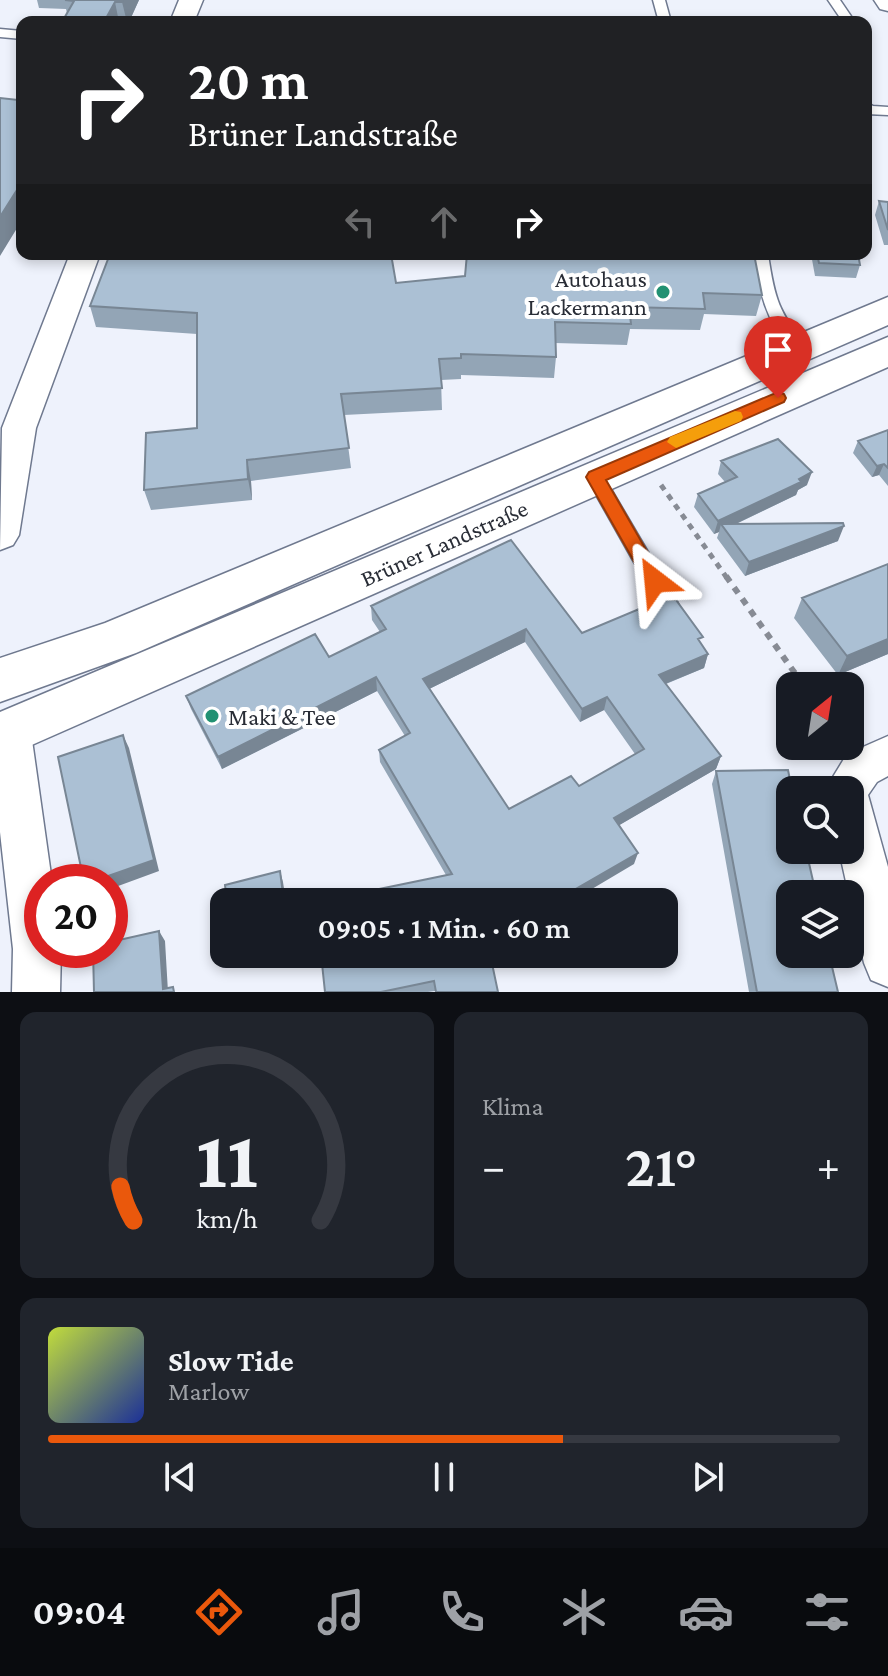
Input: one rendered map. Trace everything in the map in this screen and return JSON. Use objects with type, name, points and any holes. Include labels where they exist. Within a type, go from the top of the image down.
[{"type":"main road","name":"Brüner Landstraße","points":[[0,680],[119,639],[888,310]]},
{"type":"main road","name":"Brüner Landstraße","points":[[3,723],[595,477],[888,351]]},
{"type":"street","points":[[0,535],[9,427],[82,260]]},
{"type":"street","points":[[3,723],[37,949],[36,992]]},
{"type":"street","points":[[857,776],[862,768],[888,755]]},
{"type":"street","points":[[864,862],[888,963]]},
{"type":"lane","points":[[762,260],[769,306],[778,326],[797,348]]},
{"type":"lane","points":[[595,477],[668,604]]},
{"type":"path","points":[[641,457],[794,672]]},
{"type":"building","points":[[65,0],[123,0],[115,2],[107,16],[65,16],[74,1]]},
{"type":"building","points":[[0,98],[16,100],[16,192],[0,217]]},
{"type":"building","points":[[879,201],[888,202],[888,230]]},
{"type":"building","points":[[108,260],[392,260],[396,283],[465,276],[466,260],[755,260],[762,295],[703,293],[705,309],[629,307],[631,324],[555,322],[556,357],[461,354],[461,358],[439,359],[442,388],[341,394],[349,448],[247,460],[248,479],[144,490],[146,433],[197,428],[197,313],[90,306]]},
{"type":"building","points":[[818,260],[859,260],[860,265],[819,263]]},
{"type":"building","points":[[888,430],[888,468],[884,464],[877,466],[858,441]]},
{"type":"building","points":[[778,439],[812,472],[799,479],[801,482],[718,521],[698,494],[737,477],[721,461]]},
{"type":"building","points":[[843,523],[844,526],[749,562],[721,524]]},
{"type":"building","points":[[511,540],[582,633],[663,599],[676,600],[703,637],[698,639],[708,654],[659,675],[721,756],[614,818],[638,853],[577,888],[384,888],[452,874],[379,750],[410,733],[376,677],[218,757],[186,696],[315,634],[329,657],[386,629],[371,606]],"holes":[[[526,629],[582,709],[607,697],[644,749],[579,786],[571,776],[509,809],[423,679]]]},
{"type":"building","points":[[888,564],[888,639],[847,656],[802,598]]},
{"type":"building","points":[[123,735],[154,860],[128,869],[128,864],[80,864],[58,757]]},
{"type":"building","points":[[788,770],[789,776],[776,776],[776,864],[809,864],[813,880],[776,880],[776,968],[832,968],[838,992],[757,992],[716,771]]},
{"type":"building","points":[[280,871],[282,888],[225,888],[225,885]]},
{"type":"building","points":[[159,931],[163,989],[173,987],[174,992],[94,992],[93,968],[128,968],[128,938]]},
{"type":"building","points":[[322,968],[493,968],[498,992],[436,992],[434,981],[381,992],[325,992]]},
{"type":"slow traffic","points":[[676,442],[735,417]]},
{"type":"place","name":"Autohaus Lackermann","points":[[663,292]]},
{"type":"place","name":"Maki & Tee","points":[[212,716]]},
{"type":"route","points":[[655,581],[595,477],[778,398]]}]
